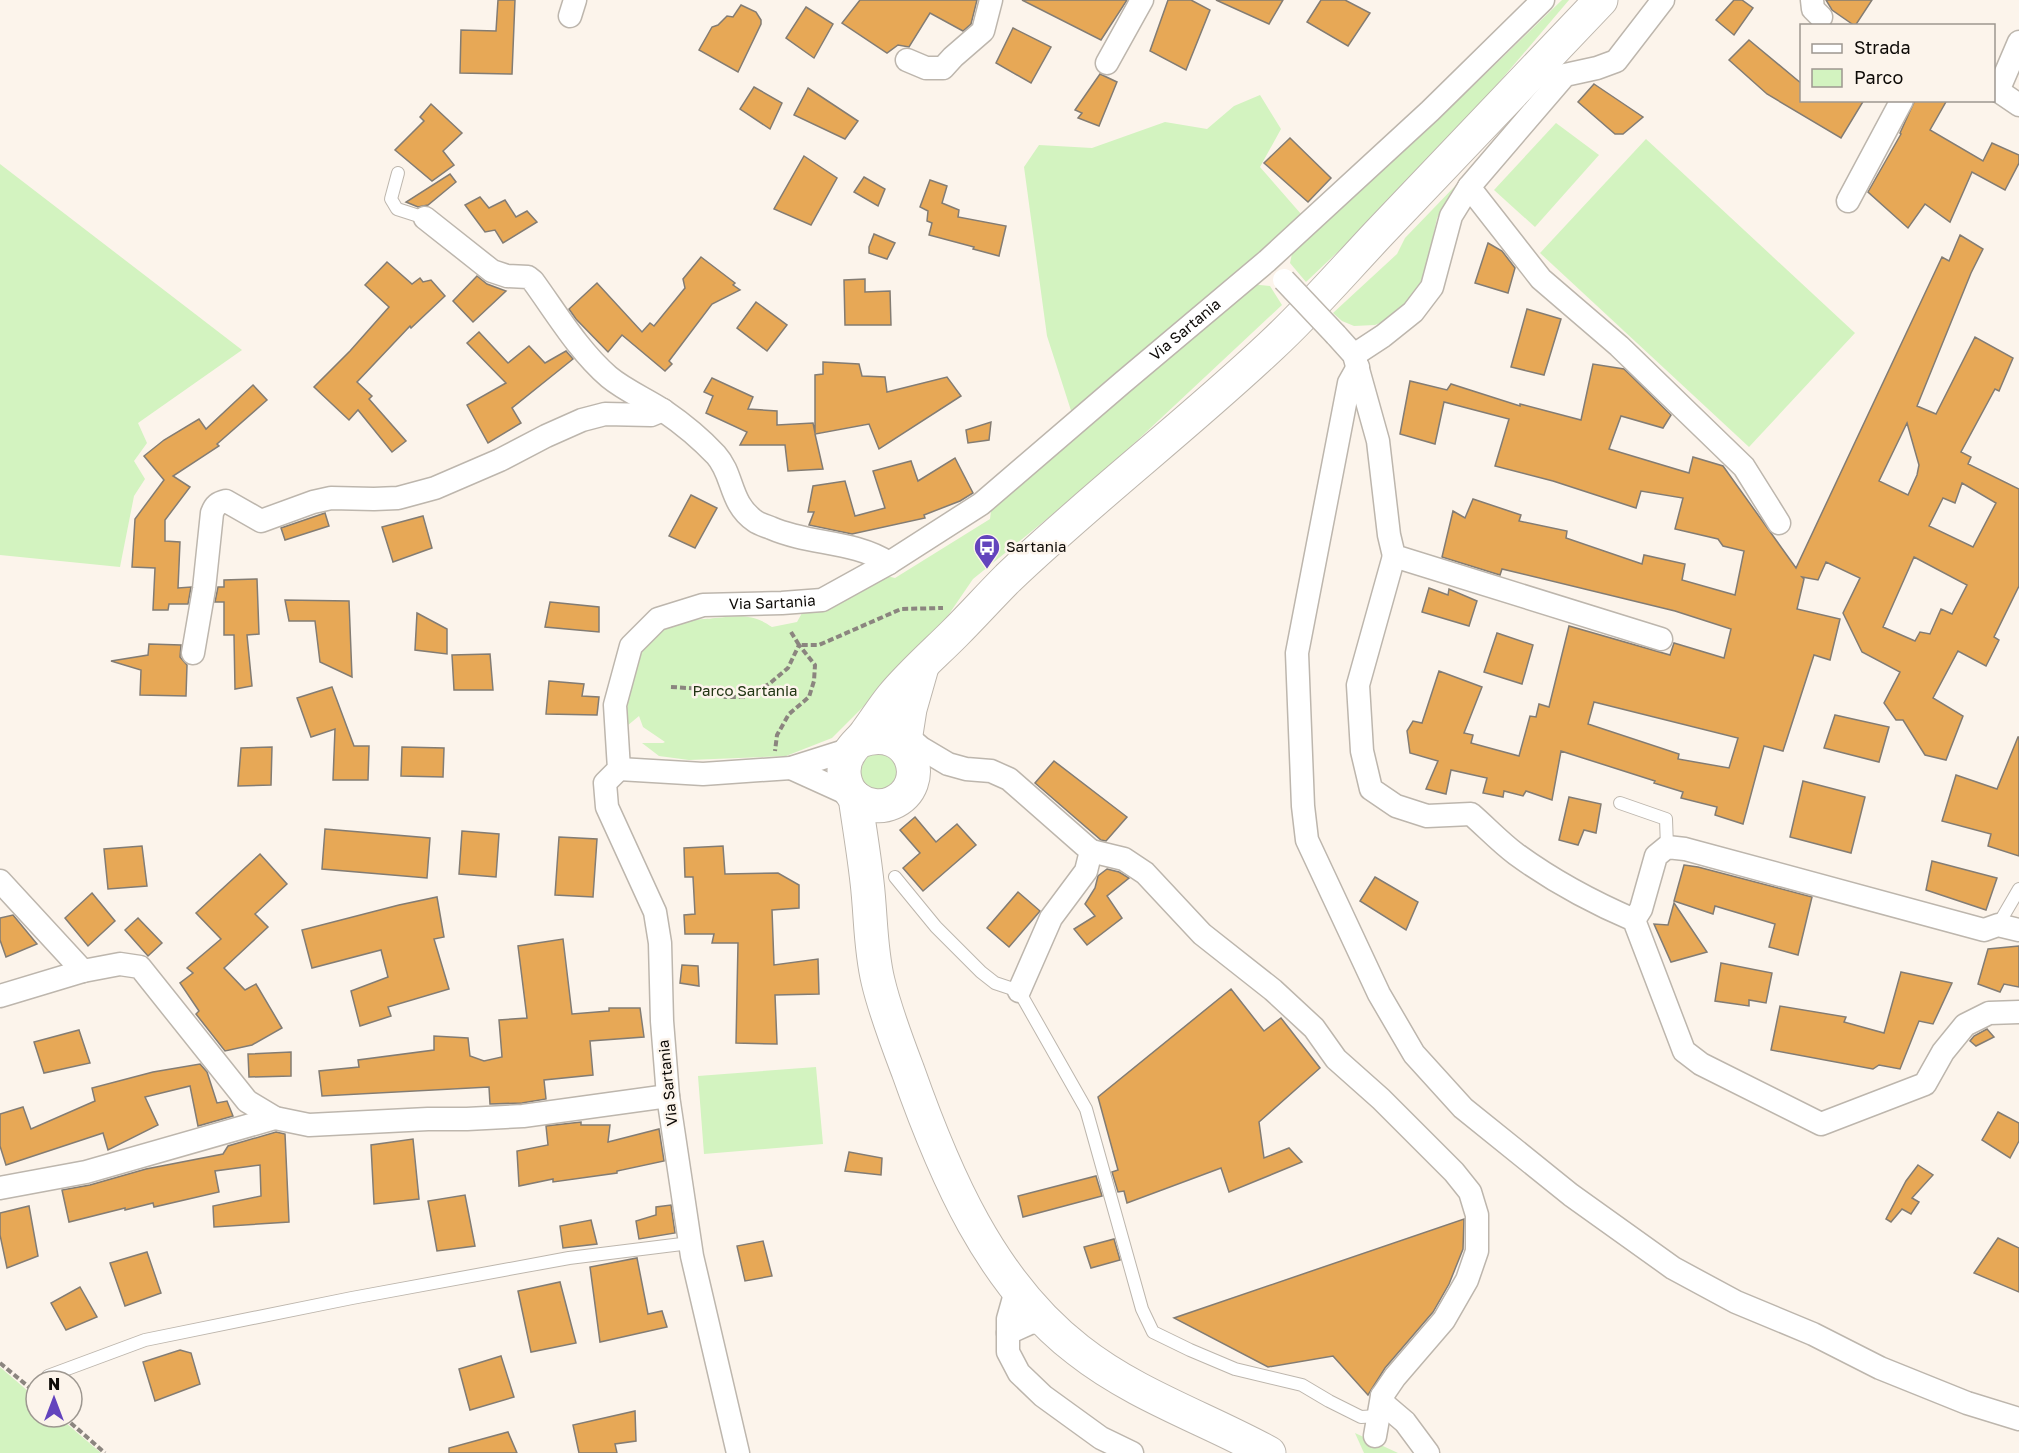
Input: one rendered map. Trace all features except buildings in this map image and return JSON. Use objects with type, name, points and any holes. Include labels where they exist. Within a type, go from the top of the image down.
[{"type":"street","points":[[907,60],[926,68],[943,68],[983,31],[991,0]]},
{"type":"street","points":[[1107,63],[1142,0]]},
{"type":"street","name":"Via Sartania","points":[[738,1453],[690,1243],[668,1096],[662,1021],[660,943],[655,912],[607,807],[605,783],[619,769],[615,705],[631,646],[658,619],[703,605],[822,600],[889,563],[981,504],[1267,261],[1430,111],[1543,0]]},
{"type":"street","points":[[1269,1453],[1135,1388],[1078,1350],[1035,1313],[982,1239],[953,1185],[926,1123],[878,981],[871,941],[881,880],[868,801],[847,786],[844,774],[845,761],[893,696],[1008,578],[1272,345],[1601,0]]},
{"type":"street","points":[[1663,0],[1616,61],[1565,75],[1469,187],[1450,216],[1432,287],[1413,312],[1356,361],[1348,383],[1297,653],[1307,840],[1379,994],[1414,1054],[1463,1108],[1571,1195],[1673,1268],[1736,1302],[1813,1334],[1880,1368],[1967,1403],[2019,1419]]},
{"type":"street","points":[[2019,42],[1996,90],[2019,105]]},
{"type":"street","points":[[1848,201],[1901,102]]},
{"type":"street","points":[[1469,187],[1541,279],[1619,346],[1744,467],[1779,523]]},
{"type":"street","points":[[425,218],[492,271],[507,276],[528,277],[533,281],[584,354],[610,378],[633,394],[663,410],[695,434],[718,458],[736,502],[755,521],[786,535],[874,553],[889,563]]},
{"type":"street","points":[[1267,261],[1336,335],[1356,361],[1378,441],[1389,535],[1394,556],[1358,685],[1362,751],[1371,789],[1396,806],[1427,816],[1471,814],[1515,853],[1556,882],[1594,903],[1634,920],[1684,1051],[1721,1075],[1821,1124],[1924,1084],[1943,1052],[1965,1024],[1989,1013],[2019,1012]]},
{"type":"street","points":[[193,653],[204,589],[212,513],[219,502],[226,501],[261,521],[313,502],[331,498],[374,500],[398,498],[435,488],[582,420],[605,414],[651,415],[663,410]]},
{"type":"street","points":[[1394,556],[1661,639]]},
{"type":"street","points":[[791,768],[868,801],[894,802],[905,795],[912,783],[914,770],[905,741],[910,709],[923,665]]},
{"type":"street","points":[[619,769],[703,774],[791,768],[856,745],[871,737],[883,736],[905,741],[934,758],[966,769]]},
{"type":"street","points":[[912,783],[943,772],[966,769],[991,771],[1009,779],[1091,851],[1124,859],[1145,873],[1202,934],[1273,990],[1314,1028],[1336,1059],[1381,1099],[1454,1172],[1470,1192],[1477,1215],[1477,1251],[1467,1280],[1444,1320],[1395,1377],[1378,1416]]},
{"type":"street","points":[[1634,920],[1641,909],[1656,856],[1667,847],[1685,849],[1984,930],[2008,927]]},
{"type":"street","points":[[1019,991],[1051,918],[1086,871],[1091,851]]},
{"type":"street","points":[[0,881],[83,971]]},
{"type":"street","points":[[0,996],[83,971],[120,964],[140,967],[247,1101],[275,1118],[309,1125],[535,1115],[668,1096]]},
{"type":"street","points":[[0,1188],[86,1172],[275,1118]]},
{"type":"street","points":[[1017,1287],[1008,1319],[1008,1352],[1019,1373],[1043,1396],[1101,1438],[1132,1453]]},
{"type":"street","points":[[1008,1334],[1030,1323],[1044,1321]]},
{"type":"street","points":[[1378,1416],[1385,1405],[1404,1422],[1428,1453]]},
{"type":"lane","points":[[398,173],[391,199],[396,209],[425,218]]},
{"type":"lane","points":[[1620,803],[1665,819],[1667,847]]},
{"type":"lane","points":[[881,880],[936,927],[981,972],[995,983],[1019,991],[1086,1109],[1142,1309],[1153,1332],[1235,1369],[1302,1385],[1361,1417],[1378,1416]]},
{"type":"lane","points":[[2008,927],[2019,888]]},
{"type":"lane","points":[[67,1369],[145,1340],[569,1258],[690,1243]]},
{"type":"path","points":[[799,645],[819,645],[901,609],[944,608]]},
{"type":"path","points":[[775,751],[777,735],[789,714],[809,697],[814,681],[814,665],[790,632]]},
{"type":"path","points":[[671,687],[721,690],[725,697],[746,697],[769,684],[788,668],[799,645]]},
{"type":"path","points":[[0,1363],[24,1384]]},
{"type":"path","points":[[78,1429],[105,1453]]},
{"type":"green space","points":[[1562,0],[1569,0],[1427,167],[1306,282],[1290,263],[1293,249],[1471,88]]},
{"type":"green space","points":[[1260,95],[1281,129],[1260,167],[1301,214],[1075,423],[1047,336],[1024,167],[1039,145],[1092,148],[1165,122],[1207,129],[1234,106]]},
{"type":"green space","points":[[1556,123],[1599,155],[1535,227],[1494,190]]},
{"type":"green space","points":[[1646,139],[1855,333],[1749,447],[1540,253]]},
{"type":"green space","points":[[0,164],[242,350],[138,423],[147,443],[134,461],[145,479],[134,496],[120,567],[0,555]]},
{"type":"green space","points":[[1459,182],[1437,218],[1424,279],[1396,316],[1375,325],[1354,326],[1342,321],[1333,313],[1397,254],[1405,238]]},
{"type":"green space","name":"Parco Sartania","points":[[1250,284],[1270,286],[1282,305],[1096,479],[973,579],[947,617],[906,664],[832,738],[786,756],[689,760],[659,756],[642,743],[665,742],[643,727],[639,716],[627,726],[628,699],[635,668],[641,654],[658,630],[669,623],[684,620],[745,616],[758,619],[772,627],[797,622],[802,613],[826,605],[887,576],[895,578],[990,519],[991,511]]},
{"type":"green space","points":[[873,746],[901,762],[895,786],[869,794],[859,778],[866,753]]},
{"type":"green space","points":[[816,1067],[823,1144],[704,1154],[698,1076]]},
{"type":"green space","points":[[0,1367],[24,1388],[24,1429],[73,1429],[101,1453],[0,1453]]},
{"type":"green space","points":[[1355,1433],[1398,1453],[1364,1453]]},
{"type":"place","name":"Sartania","points":[[987,570]]}]
